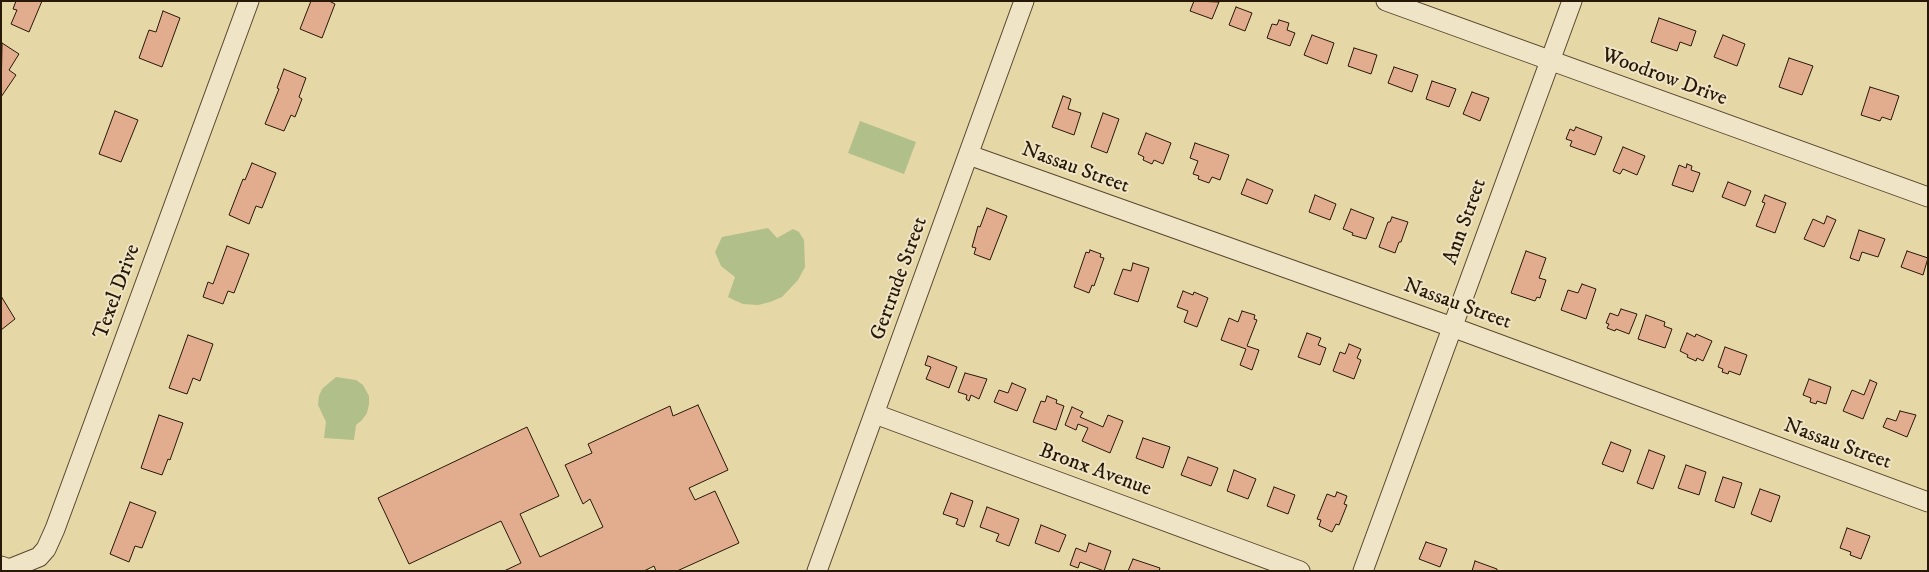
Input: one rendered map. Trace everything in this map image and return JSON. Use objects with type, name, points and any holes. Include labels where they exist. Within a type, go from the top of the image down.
[{"type":"street","name":"Texel Drive","points":[[1,566],[9,569],[39,557],[46,549],[55,529],[249,1]]},
{"type":"street","name":"Gertrude Street","points":[[817,571],[1024,1]]},
{"type":"street","name":"Woodrow Drive","points":[[1386,1],[1928,196]]},
{"type":"street","name":"Ann Street","points":[[1363,571],[1572,1]]},
{"type":"street","name":"Nassau Street","points":[[969,155],[1452,327],[1928,502]]},
{"type":"street","name":"Bronx Avenue","points":[[875,414],[1300,571]]},
{"type":"green space","points":[[860,121],[916,142],[904,174],[848,153]]},
{"type":"green space","points":[[768,228],[777,238],[793,229],[799,232],[804,240],[805,267],[798,280],[782,297],[758,305],[743,304],[728,297],[735,277],[721,266],[715,252],[722,237]]},
{"type":"green space","points":[[336,377],[356,380],[363,385],[369,396],[367,413],[356,425],[354,440],[324,438],[326,422],[318,405],[319,396],[322,389]]},
{"type":"building","points":[[16,1],[42,1],[29,32],[11,24],[17,10],[13,9]]},
{"type":"building","points":[[311,1],[329,1],[335,4],[322,38],[300,29]]},
{"type":"building","points":[[1194,1],[1219,2],[1212,19],[1190,11]]},
{"type":"building","points":[[1236,7],[1252,13],[1245,31],[1229,25]]},
{"type":"building","points":[[163,11],[180,18],[162,67],[139,58],[149,30],[156,32]]},
{"type":"building","points":[[1659,18],[1696,31],[1691,46],[1680,42],[1677,51],[1651,42]]},
{"type":"building","points":[[1279,20],[1289,23],[1287,30],[1295,33],[1290,46],[1267,38],[1272,24],[1277,25]]},
{"type":"building","points":[[1312,35],[1334,43],[1327,64],[1304,55]]},
{"type":"building","points":[[1723,35],[1745,44],[1737,66],[1714,57]]},
{"type":"building","points":[[2,43],[19,54],[9,70],[16,75],[1,97]]},
{"type":"building","points":[[1354,48],[1377,55],[1371,74],[1348,66]]},
{"type":"building","points":[[1789,58],[1813,66],[1802,95],[1779,87]]},
{"type":"building","points":[[1394,67],[1418,75],[1412,92],[1388,83]]},
{"type":"building","points":[[284,69],[306,78],[299,97],[302,99],[295,117],[291,115],[284,131],[265,124],[279,89],[277,88]]},
{"type":"building","points":[[1432,81],[1456,89],[1449,107],[1426,99]]},
{"type":"building","points":[[1870,87],[1899,96],[1891,120],[1882,117],[1880,121],[1861,115]]},
{"type":"building","points":[[1472,92],[1489,98],[1480,121],[1463,114]]},
{"type":"building","points":[[1063,96],[1071,99],[1068,109],[1081,113],[1074,135],[1052,127]]},
{"type":"building","points":[[115,111],[138,120],[121,162],[99,154]]},
{"type":"building","points":[[1103,113],[1119,119],[1107,153],[1091,147]]},
{"type":"building","points":[[1576,127],[1602,137],[1595,155],[1570,146],[1572,141],[1566,139],[1570,129],[1574,131]]},
{"type":"building","points":[[1146,133],[1171,143],[1163,164],[1154,160],[1152,164],[1143,160],[1144,157],[1138,154]]},
{"type":"building","points":[[1195,143],[1229,155],[1220,180],[1212,177],[1209,183],[1198,179],[1199,176],[1193,174],[1198,161],[1190,158]]},
{"type":"building","points":[[1623,147],[1645,156],[1637,175],[1623,169],[1620,174],[1613,171]]},
{"type":"building","points":[[252,163],[276,173],[262,208],[256,206],[249,224],[229,215],[243,179],[245,180]]},
{"type":"building","points":[[1687,164],[1692,166],[1691,170],[1700,173],[1693,192],[1672,185],[1679,165],[1686,168]]},
{"type":"building","points":[[1247,179],[1273,190],[1267,204],[1241,194]]},
{"type":"building","points":[[1728,182],[1751,191],[1745,206],[1722,197]]},
{"type":"building","points":[[1315,195],[1336,204],[1330,220],[1309,212]]},
{"type":"building","points":[[1765,195],[1786,203],[1775,233],[1756,226],[1765,203],[1762,202]]},
{"type":"building","points":[[987,208],[1007,216],[990,260],[974,254],[976,248],[972,247],[978,226],[980,227]]},
{"type":"building","points":[[1351,209],[1374,218],[1366,239],[1352,235],[1353,233],[1343,229]]},
{"type":"building","points":[[1827,216],[1836,220],[1824,247],[1804,239],[1813,219],[1824,224]]},
{"type":"building","points":[[1392,217],[1408,222],[1395,253],[1379,247],[1388,222],[1390,222]]},
{"type":"building","points":[[1859,230],[1885,239],[1878,257],[1862,252],[1859,261],[1850,258]]},
{"type":"building","points":[[227,246],[249,254],[234,293],[228,291],[223,304],[203,297],[208,282],[213,284]]},
{"type":"building","points":[[1090,250],[1101,254],[1100,257],[1104,258],[1094,286],[1092,285],[1089,293],[1074,287],[1086,252],[1089,253]]},
{"type":"building","points":[[1526,251],[1546,258],[1539,278],[1546,280],[1540,298],[1537,297],[1535,301],[1511,293]]},
{"type":"building","points":[[1907,251],[1928,258],[1923,275],[1901,267]]},
{"type":"building","points":[[1133,263],[1149,268],[1138,302],[1114,294],[1123,269],[1131,271]]},
{"type":"building","points":[[1582,284],[1596,289],[1586,319],[1561,310],[1568,290],[1578,293]]},
{"type":"building","points":[[1183,291],[1193,295],[1194,292],[1208,298],[1197,327],[1184,322],[1188,311],[1177,307]]},
{"type":"building","points":[[1,296],[15,319],[1,330]]},
{"type":"building","points":[[1621,309],[1637,314],[1629,334],[1607,328],[1609,324],[1606,323],[1610,313],[1618,316]]},
{"type":"building","points":[[1242,311],[1255,315],[1254,319],[1257,320],[1247,346],[1259,350],[1252,370],[1240,365],[1246,349],[1221,340],[1229,318],[1238,322]]},
{"type":"building","points":[[1646,315],[1665,322],[1664,326],[1672,329],[1665,348],[1638,339]]},
{"type":"building","points":[[1307,333],[1321,338],[1318,345],[1326,348],[1320,365],[1298,357]]},
{"type":"building","points":[[1687,333],[1695,337],[1696,334],[1712,341],[1703,361],[1697,358],[1696,361],[1680,351]]},
{"type":"building","points":[[188,335],[213,344],[200,381],[193,378],[187,394],[169,388]]},
{"type":"building","points":[[1349,344],[1361,349],[1357,358],[1361,360],[1354,379],[1333,371],[1340,352],[1345,354]]},
{"type":"building","points":[[1725,347],[1747,355],[1740,375],[1729,371],[1728,374],[1722,372],[1723,369],[1718,367]]},
{"type":"building","points":[[928,356],[957,367],[949,388],[926,379],[931,367],[925,365]]},
{"type":"building","points":[[965,373],[987,379],[979,399],[971,395],[969,401],[966,399],[967,395],[958,392]]},
{"type":"building","points":[[1809,379],[1831,387],[1826,404],[1817,401],[1816,404],[1810,402],[1811,398],[1803,395]]},
{"type":"building","points":[[1870,380],[1877,383],[1863,419],[1843,411],[1852,390],[1864,395]]},
{"type":"building","points":[[1012,383],[1026,389],[1017,411],[994,402],[999,390],[1008,393]]},
{"type":"building","points":[[1047,396],[1057,400],[1056,403],[1064,406],[1056,430],[1033,422],[1041,401],[1045,402]]},
{"type":"building","points":[[698,405],[728,470],[689,488],[695,500],[715,491],[739,543],[677,571],[656,571],[654,566],[644,571],[504,571],[521,563],[501,521],[409,564],[378,498],[527,427],[559,496],[520,514],[540,557],[603,527],[590,499],[583,504],[565,465],[592,453],[588,444],[670,406],[673,416]]},
{"type":"building","points":[[1072,407],[1083,412],[1080,417],[1103,427],[1108,415],[1123,421],[1110,453],[1082,441],[1088,428],[1078,424],[1076,430],[1065,425]]},
{"type":"building","points":[[1900,411],[1916,415],[1907,437],[1883,427],[1887,418],[1896,421]]},
{"type":"building","points":[[159,415],[183,423],[170,460],[168,459],[162,475],[141,468]]},
{"type":"building","points":[[1143,438],[1170,447],[1163,468],[1136,458]]},
{"type":"building","points":[[1611,442],[1631,450],[1623,472],[1602,464]]},
{"type":"building","points":[[1649,450],[1665,456],[1653,489],[1637,483]]},
{"type":"building","points":[[1188,457],[1218,468],[1211,486],[1181,475]]},
{"type":"building","points":[[1686,465],[1706,472],[1699,495],[1678,488]]},
{"type":"building","points":[[1234,470],[1256,479],[1248,499],[1227,491]]},
{"type":"building","points":[[1723,477],[1742,483],[1734,508],[1715,501]]},
{"type":"building","points":[[1274,487],[1295,495],[1288,514],[1267,506]]},
{"type":"building","points":[[1760,489],[1780,496],[1771,522],[1751,514]]},
{"type":"building","points":[[1337,492],[1347,496],[1344,504],[1347,505],[1339,525],[1336,524],[1332,532],[1319,526],[1321,520],[1317,519],[1327,494],[1335,497]]},
{"type":"building","points":[[951,493],[973,501],[964,527],[956,524],[958,519],[943,514]]},
{"type":"building","points":[[130,502],[156,512],[142,548],[135,546],[129,562],[110,554]]},
{"type":"building","points":[[987,507],[1019,519],[1009,546],[996,541],[999,534],[980,527]]},
{"type":"building","points":[[1041,525],[1066,535],[1059,552],[1035,543]]},
{"type":"building","points":[[1847,528],[1870,536],[1861,559],[1850,555],[1851,552],[1840,548]]},
{"type":"building","points":[[1426,542],[1447,549],[1440,567],[1419,559]]},
{"type":"building","points":[[1089,543],[1111,551],[1104,571],[1080,562],[1078,568],[1070,565],[1076,548],[1086,552]]},
{"type":"building","points":[[1133,559],[1160,568],[1159,571],[1128,571]]},
{"type":"building","points":[[1475,561],[1497,569],[1497,571],[1472,571]]}]
